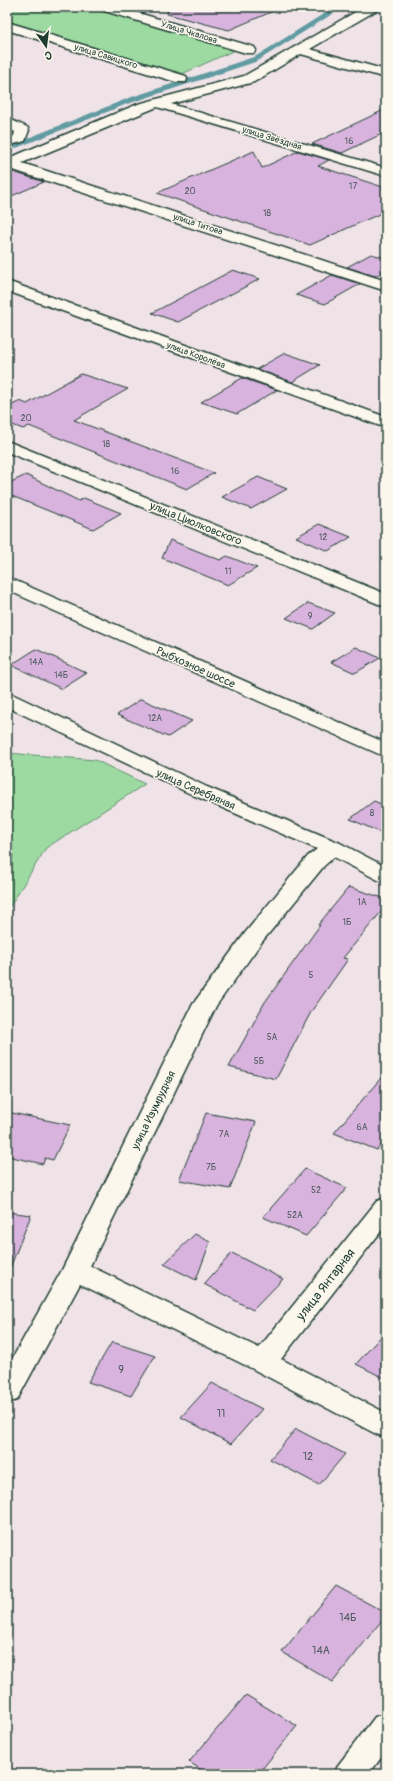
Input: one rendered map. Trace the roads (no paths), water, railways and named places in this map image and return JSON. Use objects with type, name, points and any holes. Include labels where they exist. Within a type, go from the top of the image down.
[{"type":"street","name":"Улица Чкалова","points":[[106,7],[250,50]]},
{"type":"street","points":[[8,163],[143,107],[249,79],[373,7]]},
{"type":"street","name":"улица Савицкого","points":[[7,26],[181,79]]},
{"type":"street","points":[[301,50],[386,74]]},
{"type":"street","name":"улица Звёздная","points":[[159,104],[386,172]]},
{"type":"street","points":[[7,122],[22,130],[20,138],[7,142]]},
{"type":"street","name":"улица Титова","points":[[8,163],[386,286]]},
{"type":"street","name":"улица Королёва","points":[[7,286],[386,423]]},
{"type":"street","name":"улица Циолковского","points":[[7,446],[386,601]]},
{"type":"street","name":"Рыбхозное шоссе","points":[[7,583],[386,750]]},
{"type":"street","name":"улица Серебряная","points":[[7,699],[200,791],[332,848],[386,876]]},
{"type":"street","name":"улица Изумрудная","points":[[7,1393],[75,1270],[205,1004],[263,926],[316,861],[332,848]]},
{"type":"street","name":"улица Янтарная","points":[[263,1362],[386,1207]]},
{"type":"street","points":[[75,1270],[263,1362],[386,1426]]},
{"type":"street","points":[[350,1774],[386,1727]]},
{"type":"waterway","points":[[7,149],[128,101],[256,59],[339,7]]}]
